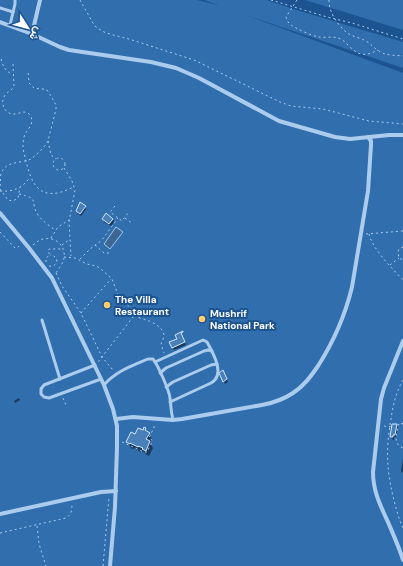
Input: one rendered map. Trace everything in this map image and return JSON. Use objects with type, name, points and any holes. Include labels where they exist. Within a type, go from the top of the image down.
[{"type":"street","points":[[32,34],[40,0]]},
{"type":"street","points":[[0,22],[69,50],[151,62],[176,68],[199,78],[274,119],[289,125],[340,139],[403,135]]},
{"type":"street","points":[[116,419],[133,417],[173,420],[192,418],[270,403],[286,397],[300,387],[312,375],[332,343],[344,316],[352,287],[369,181],[371,143],[368,137]]},
{"type":"street","points":[[0,213],[30,248],[54,282],[95,365],[113,409],[116,419],[117,440],[116,491],[110,566]]},
{"type":"street","points":[[403,341],[382,394],[373,466],[374,489],[403,560]]},
{"type":"street","points":[[0,514],[73,498],[116,491]]},
{"type":"lane","points":[[10,25],[15,0]]},
{"type":"lane","points":[[0,8],[13,12]]},
{"type":"lane","points":[[42,320],[60,379]]},
{"type":"lane","points":[[155,362],[203,340],[208,342],[217,364],[217,377],[213,382],[170,402]]},
{"type":"lane","points":[[160,373],[166,368],[204,351],[208,350],[212,352]]},
{"type":"lane","points":[[104,385],[116,374],[148,359],[153,359],[170,396],[173,420]]},
{"type":"lane","points":[[166,387],[173,382],[211,365],[217,364]]},
{"type":"lane","points":[[95,365],[42,386],[40,391],[42,396],[47,398],[101,379]]},
{"type":"path","points":[[80,0],[93,23],[104,32],[194,60],[280,102],[291,106],[323,109],[369,121],[403,124]]},
{"type":"path","points":[[271,0],[403,39]]},
{"type":"path","points":[[298,0],[286,17],[287,21],[291,25],[319,37],[342,39],[354,51],[361,54],[369,54],[378,50]]},
{"type":"path","points":[[329,0],[330,10],[335,19],[348,34],[366,41],[378,50],[389,55],[403,56]]},
{"type":"path","points":[[1,59],[5,69],[13,74]]},
{"type":"path","points":[[13,64],[14,86],[4,96],[2,104],[5,110],[9,113],[14,114],[25,112],[31,116],[32,123],[23,141],[23,149],[30,177],[36,187],[47,193],[55,194],[74,187]]},
{"type":"path","points":[[0,186],[2,172],[6,166],[32,157],[44,147],[48,141],[56,109],[56,105],[48,91],[34,88],[30,85],[28,71]]},
{"type":"path","points":[[48,141],[52,157],[64,160],[64,168],[74,187],[70,220],[71,257]]},
{"type":"path","points":[[56,159],[54,164],[55,168],[60,170],[64,168]]},
{"type":"path","points":[[1,190],[12,191],[28,181],[30,177]]},
{"type":"path","points":[[1,190],[8,200],[12,201],[17,200],[19,197],[20,187]]},
{"type":"path","points":[[19,194],[32,198],[35,202],[36,211],[40,218],[55,230]]},
{"type":"path","points":[[115,206],[110,212],[122,221],[128,213]]},
{"type":"path","points":[[125,217],[133,224]]},
{"type":"path","points":[[79,260],[102,240],[118,218]]},
{"type":"path","points":[[50,238],[59,226],[70,220]]},
{"type":"path","points":[[361,234],[403,231]]},
{"type":"path","points":[[0,232],[15,248],[24,241]]},
{"type":"path","points":[[369,234],[375,248],[403,280]]},
{"type":"path","points":[[30,248],[41,240],[50,238],[61,245],[64,257],[56,273],[66,292],[81,313],[102,357],[116,374]]},
{"type":"path","points":[[61,245],[70,239]]},
{"type":"path","points":[[95,245],[104,253],[111,253]]},
{"type":"path","points":[[399,258],[398,250],[403,247]]},
{"type":"path","points":[[50,255],[48,250],[50,249],[63,249]]},
{"type":"path","points":[[50,255],[54,255],[57,259],[53,266],[46,262],[46,258],[50,255]]},
{"type":"path","points":[[64,257],[71,257],[98,267],[112,279],[119,297],[133,309],[134,312],[134,316],[95,365]]},
{"type":"path","points":[[390,265],[399,258]]},
{"type":"path","points":[[399,258],[403,260]]},
{"type":"path","points":[[81,313],[112,279]]},
{"type":"path","points":[[134,316],[152,322],[163,332],[164,337],[161,344],[166,357]]},
{"type":"path","points":[[403,380],[394,403],[387,447],[388,472],[393,496],[403,528]]},
{"type":"path","points":[[62,393],[66,405]]},
{"type":"path","points":[[117,440],[147,452],[152,441],[149,438],[157,419]]},
{"type":"path","points":[[403,424],[399,423],[396,441],[398,446],[403,448]]},
{"type":"path","points":[[378,426],[390,427]]},
{"type":"path","points":[[103,566],[110,491]]},
{"type":"path","points":[[0,533],[68,517],[71,512],[73,498]]},
{"type":"path","points":[[37,525],[39,544],[46,566]]},
{"type":"shaded area","name":"Mushrif National Park","points":[[0,0],[197,0],[218,5],[204,0],[267,0],[403,42],[403,68],[243,14],[403,73],[403,566],[0,566]]},
{"type":"shaded area","points":[[305,0],[403,0],[403,30]]},
{"type":"shaded area","points":[[116,227],[123,232],[110,249],[104,244]]},
{"type":"building","points":[[80,202],[86,206],[80,214],[76,211]]},
{"type":"building","points":[[106,213],[113,219],[109,224],[102,219]]},
{"type":"building","points":[[183,331],[181,333],[185,342],[172,348],[169,342],[177,339],[175,335]]},
{"type":"building","points":[[223,370],[227,379],[223,382],[219,373]]},
{"type":"building","points":[[392,424],[397,424],[395,435],[390,437]]},
{"type":"building","points":[[144,427],[146,428],[145,430],[150,433],[146,439],[150,441],[146,451],[142,449],[143,448],[126,442],[131,432],[135,434],[138,428],[143,430]]},
{"type":"place","name":"The Villa Restaurant","points":[[107,305]]},
{"type":"place","name":"Mushrif National Park","points":[[202,319]]}]
